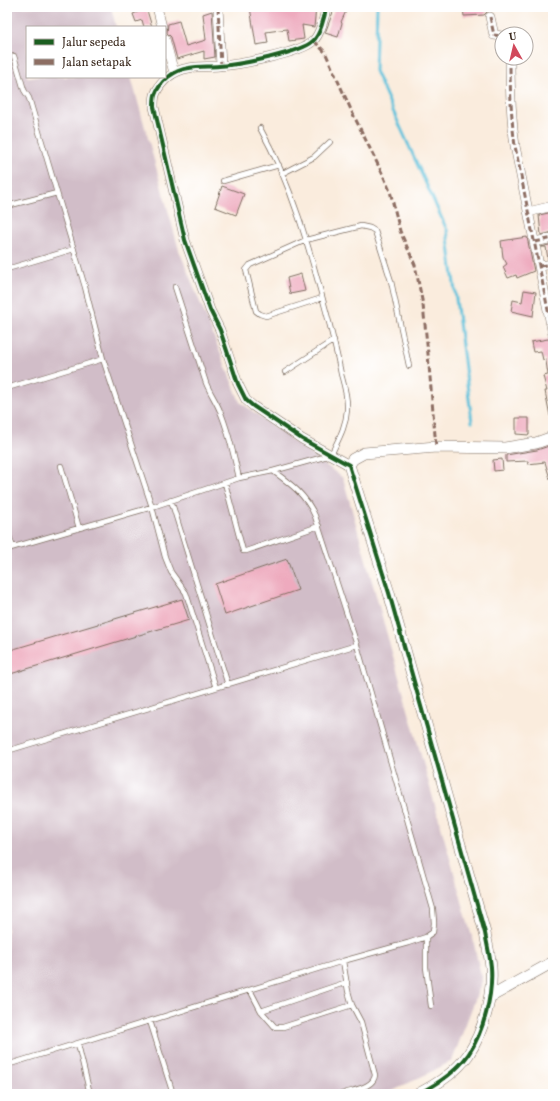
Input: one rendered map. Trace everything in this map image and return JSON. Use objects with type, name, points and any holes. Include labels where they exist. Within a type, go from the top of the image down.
[{"type":"street","points":[[157,7],[162,26]]},
{"type":"street","points":[[218,7],[221,66]]},
{"type":"street","points":[[326,7],[321,29],[314,41],[299,49],[269,57],[221,66],[188,68],[174,72],[161,84],[154,96],[154,107],[185,240],[210,310],[220,330],[238,384],[246,400],[302,439],[349,465],[389,593],[485,933],[491,966],[490,997],[480,1033],[468,1055],[446,1077],[418,1094]]},
{"type":"street","points":[[490,17],[494,35]]},
{"type":"street","points":[[166,43],[174,72]]},
{"type":"street","points":[[510,66],[512,123],[528,212],[540,266],[549,292],[553,335]]},
{"type":"street","points":[[528,212],[553,206]]},
{"type":"street","points":[[535,242],[553,238]]},
{"type":"street","points":[[540,266],[553,264]]},
{"type":"street","points":[[349,465],[353,459],[364,453],[417,448],[462,446],[493,449],[505,448],[536,443],[553,437]]},
{"type":"street","points":[[490,997],[553,962]]},
{"type":"lane","points":[[14,56],[24,90],[29,98],[74,249],[103,359],[152,506],[165,557],[171,572],[186,594],[216,688]]},
{"type":"lane","points":[[7,549],[152,506],[225,482],[331,455],[344,430],[347,410],[347,396],[334,340],[306,240],[279,165],[260,128]]},
{"type":"lane","points":[[282,173],[314,157],[330,142]]},
{"type":"lane","points":[[223,181],[279,165]]},
{"type":"lane","points":[[7,206],[57,193]]},
{"type":"lane","points":[[322,298],[266,316],[260,314],[256,311],[246,270],[250,265],[306,240],[361,226],[375,231],[391,281],[409,366]]},
{"type":"lane","points":[[7,269],[74,249]]},
{"type":"lane","points":[[175,287],[206,383],[216,401],[226,426],[239,478]]},
{"type":"lane","points":[[285,372],[334,340]]},
{"type":"lane","points":[[7,388],[103,359]]},
{"type":"lane","points":[[61,466],[79,528]]},
{"type":"lane","points":[[7,1065],[343,961],[426,937],[433,932],[434,908],[357,645],[319,526],[310,505],[305,498],[296,488],[273,471]]},
{"type":"lane","points":[[225,482],[243,551],[319,526]]},
{"type":"lane","points":[[171,500],[228,685]]},
{"type":"lane","points":[[7,531],[13,547]]},
{"type":"lane","points":[[7,751],[357,645]]},
{"type":"lane","points":[[426,937],[426,967],[431,1006]]},
{"type":"lane","points":[[342,1094],[370,1084],[375,1080],[361,1022],[352,1005],[343,961]]},
{"type":"lane","points":[[261,1011],[347,982]]},
{"type":"lane","points":[[250,990],[261,1011],[275,1027],[283,1027],[352,1005]]},
{"type":"lane","points":[[150,1021],[173,1094]]},
{"type":"lane","points":[[78,1044],[90,1094]]},
{"type":"shaded area","points":[[111,7],[116,26],[26,26],[26,78],[131,78],[179,250],[240,402],[343,478],[474,944],[482,981],[452,1061],[387,1094],[7,1094],[7,8]]},
{"type":"building","points":[[146,7],[152,26],[144,26],[142,20],[136,22],[133,14],[138,12],[137,9]]},
{"type":"building","points":[[250,7],[316,7],[314,27],[302,25],[304,39],[289,41],[287,29],[266,32],[268,43],[256,45]]},
{"type":"building","points":[[335,7],[346,11],[341,22],[338,37],[325,33]]},
{"type":"building","points":[[463,7],[488,7],[488,11],[484,15],[464,16]]},
{"type":"building","points":[[212,11],[215,57],[204,59],[204,51],[177,59],[171,37],[167,33],[168,24],[179,21],[186,46],[206,40],[203,14]]},
{"type":"building","points":[[222,186],[244,194],[236,215],[215,207]]},
{"type":"building","points":[[553,212],[553,232],[541,235],[539,215]]},
{"type":"building","points":[[527,237],[534,271],[517,278],[516,275],[508,278],[503,267],[507,264],[503,257],[501,241]]},
{"type":"building","points":[[553,244],[553,258],[548,259],[546,247],[541,247]]},
{"type":"building","points":[[301,274],[305,291],[290,294],[287,278]]},
{"type":"building","points":[[524,290],[536,292],[533,316],[511,311],[513,300],[522,302]]},
{"type":"building","points":[[548,339],[551,341],[553,355],[553,415],[550,416],[545,391],[547,391],[543,376],[548,375],[546,359],[543,360],[541,351],[533,352],[531,342]]},
{"type":"building","points":[[516,418],[529,418],[529,435],[516,434]]},
{"type":"building","points":[[552,445],[553,481],[551,482],[545,462],[528,464],[528,461],[506,462],[506,455],[537,450]]},
{"type":"building","points":[[502,459],[503,470],[494,471],[493,460]]},
{"type":"building","points":[[287,559],[298,590],[225,615],[215,584]]},
{"type":"building","points":[[182,599],[189,620],[7,675],[7,651]]},
{"type":"waterway","points":[[377,7],[375,71],[447,230],[472,422]]},
{"type":"marked path","points":[[218,7],[221,66]]},
{"type":"marked path","points":[[490,17],[494,35]]},
{"type":"marked path","points":[[314,41],[325,52],[383,175],[390,191],[400,231],[415,265],[423,305],[436,447]]},
{"type":"marked path","points":[[510,66],[511,102],[515,146],[553,335]]},
{"type":"marked path","points":[[535,242],[553,238]]},
{"type":"marked path","points":[[540,266],[553,264]]},
{"type":"cycle path","points":[[326,7],[320,30],[313,41],[296,50],[254,61],[228,65],[193,67],[178,71],[168,77],[160,85],[155,95],[154,107],[185,240],[210,310],[220,330],[238,384],[246,400],[302,439],[349,465],[389,593],[485,933],[491,963],[491,978],[489,1001],[479,1035],[468,1055],[458,1067],[439,1082],[418,1094]]}]
